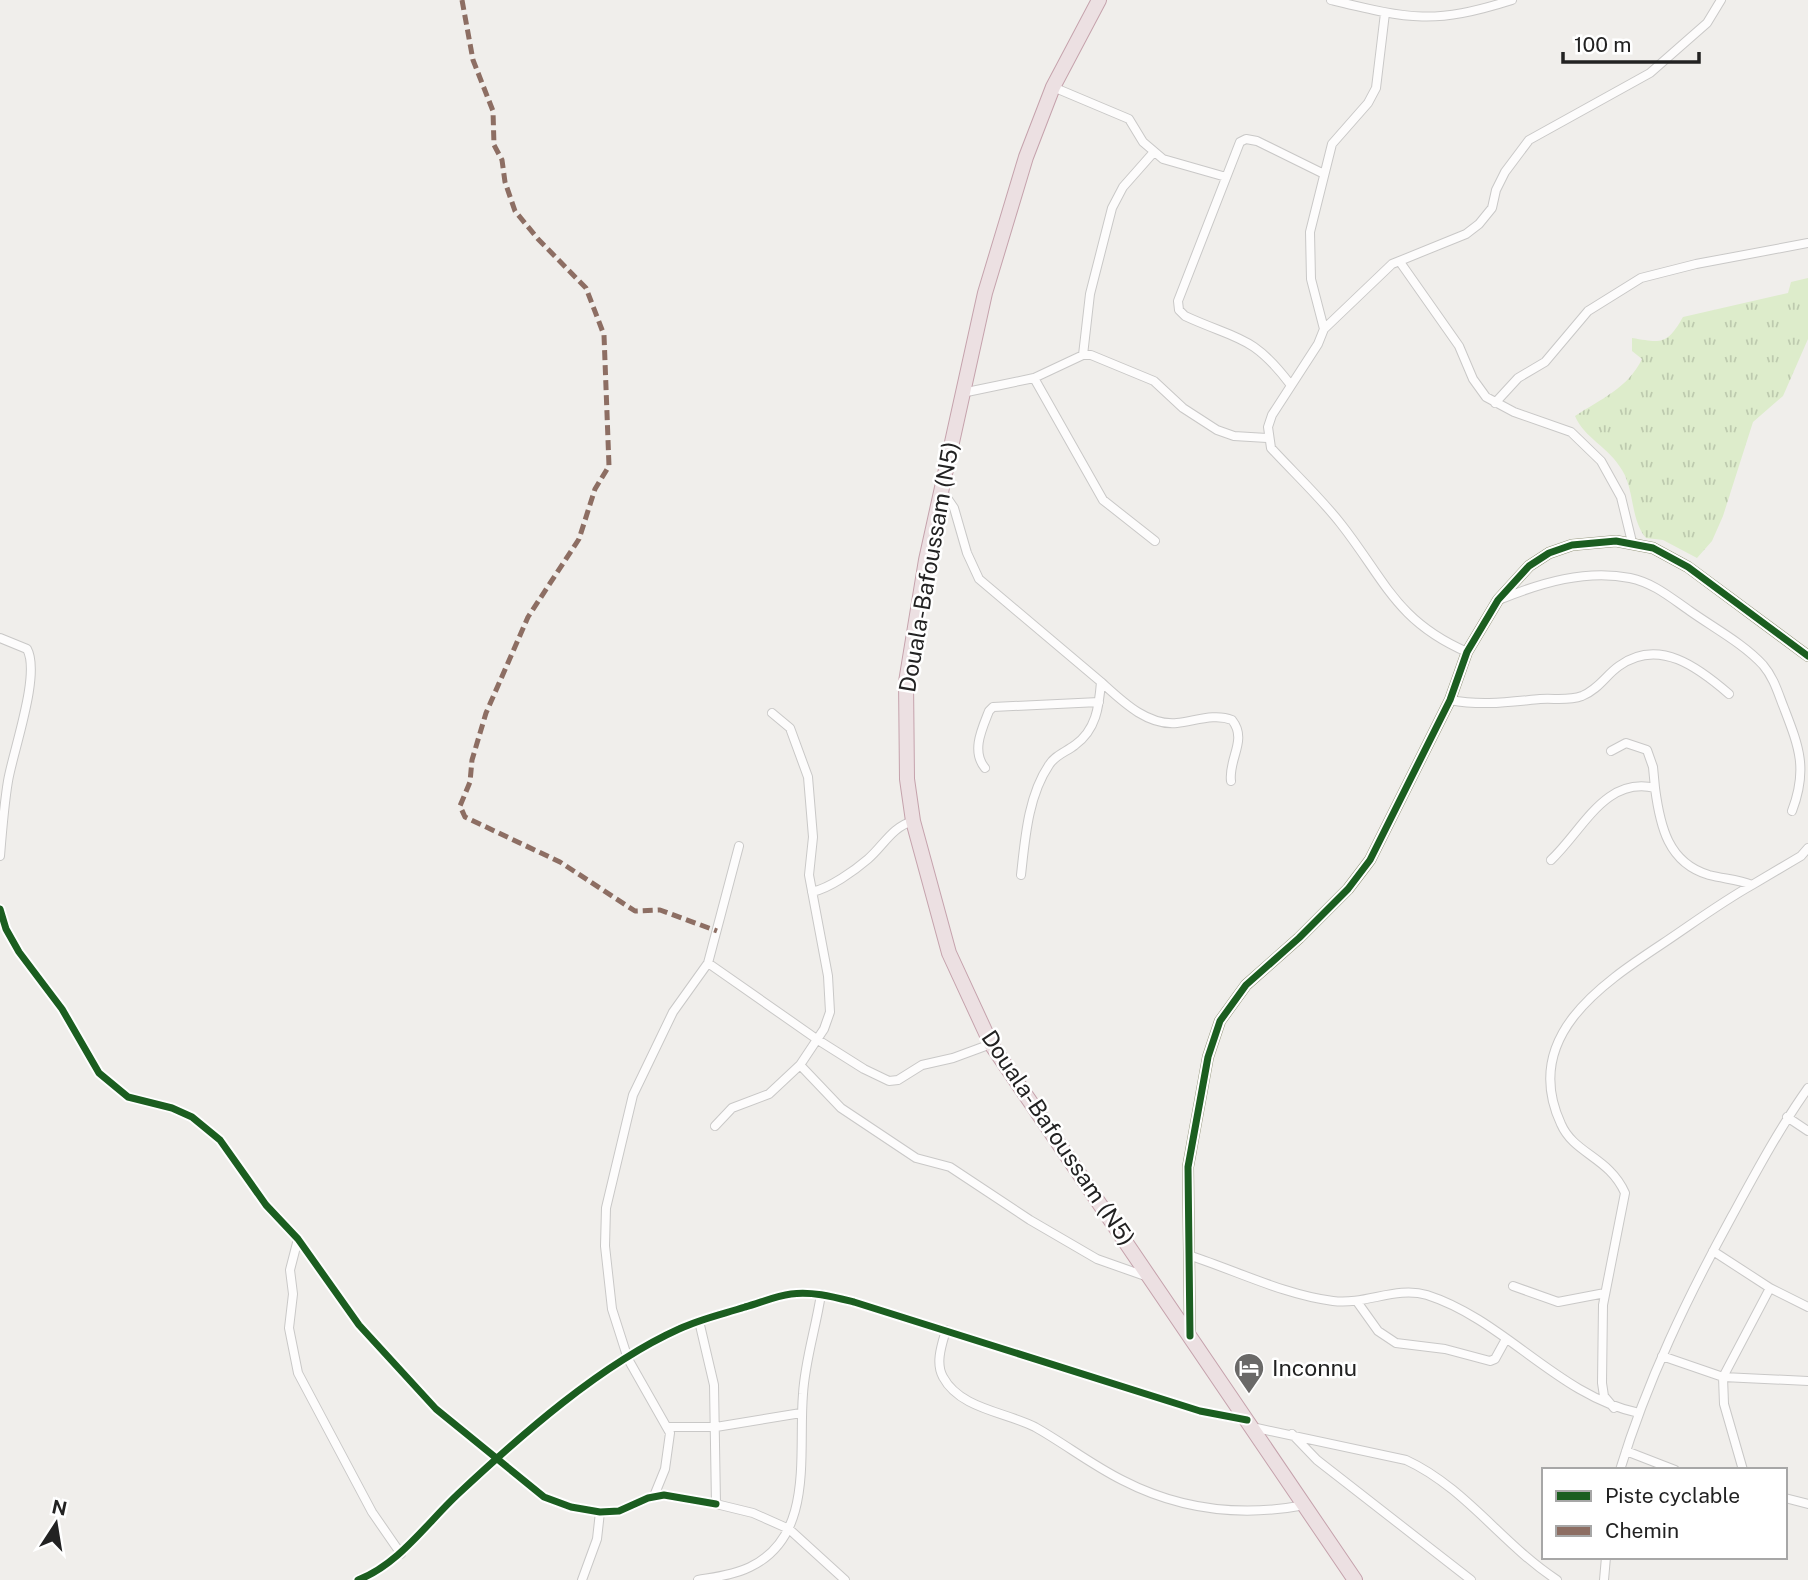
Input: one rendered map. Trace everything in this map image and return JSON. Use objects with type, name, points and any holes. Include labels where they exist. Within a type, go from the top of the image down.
[{"type":"highway","name":"Douala-Bafoussam (N5)","points":[[1099,0],[1053,87],[1010,208],[985,293],[941,489],[906,682],[907,779],[914,821],[949,953],[991,1044],[1355,1580]]},
{"type":"street","points":[[1331,0],[1416,19],[1441,18],[1512,0]]},
{"type":"street","points":[[1467,652],[1439,638],[1399,607],[1341,523],[1271,448],[1267,438],[1272,415],[1318,344],[1324,329],[1381,272],[1466,234],[1479,224],[1492,208],[1499,183],[1529,141],[1650,73],[1707,23],[1721,0]]},
{"type":"street","points":[[1324,329],[1308,260],[1310,232],[1322,173],[1332,144],[1368,103],[1376,88],[1385,13]]},
{"type":"street","points":[[1053,87],[1129,119],[1153,153],[1226,177]]},
{"type":"street","points":[[1290,384],[1265,354],[1247,339],[1193,320],[1179,310],[1178,301],[1236,148],[1246,139],[1322,173]]},
{"type":"street","points":[[1083,355],[1090,294],[1112,208],[1123,187],[1153,153]]},
{"type":"street","points":[[1495,403],[1518,378],[1545,362],[1588,311],[1641,278],[1696,264],[1808,243]]},
{"type":"street","points":[[1400,262],[1460,346],[1478,388],[1495,403],[1558,426],[1593,452],[1617,486],[1632,542]]},
{"type":"street","points":[[961,393],[1034,378],[1083,355],[1106,359],[1154,381],[1182,408],[1217,430],[1234,436],[1267,438]]},
{"type":"street","points":[[1034,378],[1103,500],[1155,541]]},
{"type":"street","points":[[941,489],[954,508],[979,579],[1132,708],[1156,721],[1176,723],[1223,717],[1232,720],[1239,740],[1231,765],[1231,781]]},
{"type":"street","points":[[1189,1336],[1191,1256],[1188,1167],[1208,1057],[1220,1021],[1245,985],[1299,938],[1348,888],[1370,860],[1450,700],[1467,652],[1498,600],[1529,566],[1549,554],[1572,545],[1632,542],[1668,555],[1688,566],[1808,656]]},
{"type":"street","points":[[1498,600],[1551,582],[1597,576],[1629,578],[1665,593],[1742,647],[1771,677],[1797,742],[1801,772],[1791,811]]},
{"type":"street","points":[[0,638],[27,649],[31,663],[25,711],[7,785],[0,856]]},
{"type":"street","points":[[1450,700],[1484,705],[1571,699],[1590,692],[1628,660],[1662,656],[1675,656],[1690,663],[1728,694]]},
{"type":"street","points":[[1021,875],[1030,813],[1040,784],[1049,764],[1085,736],[1096,717],[1101,682]]},
{"type":"street","points":[[985,768],[978,758],[978,750],[989,711],[993,707],[1099,702]]},
{"type":"street","points":[[715,1126],[732,1108],[769,1094],[800,1065],[828,1021],[830,1001],[809,864],[813,836],[808,777],[790,728],[772,713]]},
{"type":"street","points":[[1611,751],[1626,743],[1647,750],[1653,766],[1663,833],[1681,861],[1694,870],[1752,885]]},
{"type":"street","points":[[1551,860],[1614,792],[1625,786],[1655,788]]},
{"type":"street","points":[[812,892],[834,884],[868,859],[893,831],[914,821]]},
{"type":"street","points":[[654,1496],[667,1461],[670,1438],[668,1427],[628,1359],[607,1282],[605,1246],[608,1197],[633,1095],[673,1012],[708,963],[739,846]]},
{"type":"street","points":[[1614,1408],[1604,1396],[1602,1383],[1605,1293],[1625,1193],[1608,1166],[1569,1138],[1561,1125],[1549,1081],[1557,1044],[1589,998],[1610,979],[1714,907],[1801,856],[1808,848]]},
{"type":"street","points":[[0,909],[6,929],[19,952],[62,1009],[99,1073],[128,1097],[172,1108],[208,1129],[220,1140],[265,1205],[298,1239],[359,1325],[436,1409],[544,1497],[571,1507],[600,1513],[620,1511],[654,1496],[716,1504],[753,1513],[789,1529],[845,1580]]},
{"type":"street","points":[[708,963],[818,1040],[864,1069],[889,1080],[898,1080],[922,1065],[953,1058],[991,1044]]},
{"type":"street","points":[[800,1065],[841,1108],[916,1158],[962,1173],[1030,1220],[1106,1264],[1151,1278]]},
{"type":"street","points":[[1621,1468],[1662,1356],[1713,1251],[1787,1117],[1808,1088]]},
{"type":"street","points":[[1787,1117],[1808,1131]]},
{"type":"street","points":[[298,1239],[292,1253],[290,1270],[293,1294],[289,1328],[298,1373],[372,1513],[401,1554]]},
{"type":"street","points":[[1713,1251],[1770,1288],[1808,1307]]},
{"type":"street","points":[[1191,1256],[1331,1301],[1358,1303],[1394,1293],[1426,1295],[1466,1314],[1565,1381],[1614,1408],[1639,1413]]},
{"type":"street","points":[[1513,1286],[1558,1303],[1605,1293]]},
{"type":"street","points":[[1741,1468],[1724,1404],[1723,1377],[1770,1288]]},
{"type":"street","points":[[358,1580],[377,1572],[401,1554],[424,1526],[498,1457],[575,1395],[628,1359],[664,1336],[699,1321],[789,1294],[821,1294],[946,1330],[1187,1407],[1418,1466],[1440,1479],[1525,1557],[1557,1580]]},
{"type":"street","points":[[698,1580],[751,1566],[776,1549],[789,1529],[797,1504],[804,1373],[821,1294]]},
{"type":"street","points":[[1358,1303],[1378,1331],[1403,1345],[1445,1349],[1490,1361],[1495,1359],[1506,1339]]},
{"type":"street","points":[[699,1321],[714,1385],[716,1504]]},
{"type":"street","points":[[946,1330],[939,1362],[941,1375],[952,1390],[963,1399],[1035,1427],[1123,1480],[1186,1505],[1217,1510],[1265,1511],[1305,1505]]},
{"type":"street","points":[[1662,1356],[1723,1377],[1808,1381]]},
{"type":"street","points":[[668,1427],[716,1427],[801,1413]]},
{"type":"street","points":[[1292,1434],[1324,1466],[1471,1580]]},
{"type":"street","points":[[1626,1451],[1670,1468]]},
{"type":"street","points":[[1787,1499],[1808,1504]]},
{"type":"street","points":[[582,1580],[597,1539],[600,1513]]},
{"type":"street","points":[[1604,1580],[1606,1559]]},
{"type":"green space","points":[[1808,278],[1808,339],[1783,396],[1753,422],[1723,516],[1712,541],[1697,558],[1663,540],[1646,538],[1637,522],[1622,470],[1585,431],[1575,416],[1613,392],[1636,369],[1642,359],[1632,351],[1632,338],[1663,340],[1672,333],[1683,317],[1788,293],[1791,282]]},
{"type":"marked path","points":[[462,0],[473,60],[493,111],[494,145],[502,160],[505,182],[515,211],[586,288],[604,335],[609,466],[595,489],[579,539],[528,617],[486,713],[472,760],[470,782],[460,806],[465,817],[560,862],[635,911],[660,910],[717,931]]},
{"type":"cycle path","points":[[1190,1336],[1188,1167],[1208,1057],[1220,1021],[1246,985],[1348,889],[1370,860],[1450,700],[1467,652],[1498,600],[1529,566],[1549,553],[1572,545],[1616,541],[1653,548],[1688,567],[1808,656]]},
{"type":"cycle path","points":[[0,909],[6,929],[19,952],[62,1009],[99,1073],[128,1097],[172,1108],[192,1117],[220,1140],[266,1205],[298,1239],[359,1325],[436,1409],[544,1497],[571,1507],[600,1512],[619,1511],[648,1498],[664,1495],[716,1504]]},
{"type":"cycle path","points":[[358,1580],[373,1573],[399,1554],[458,1494],[508,1449],[562,1403],[620,1361],[687,1325],[785,1295],[815,1294],[854,1302],[1200,1411],[1247,1420]]},
{"type":"place","name":"Inconnu","points":[[1249,1395]]}]
